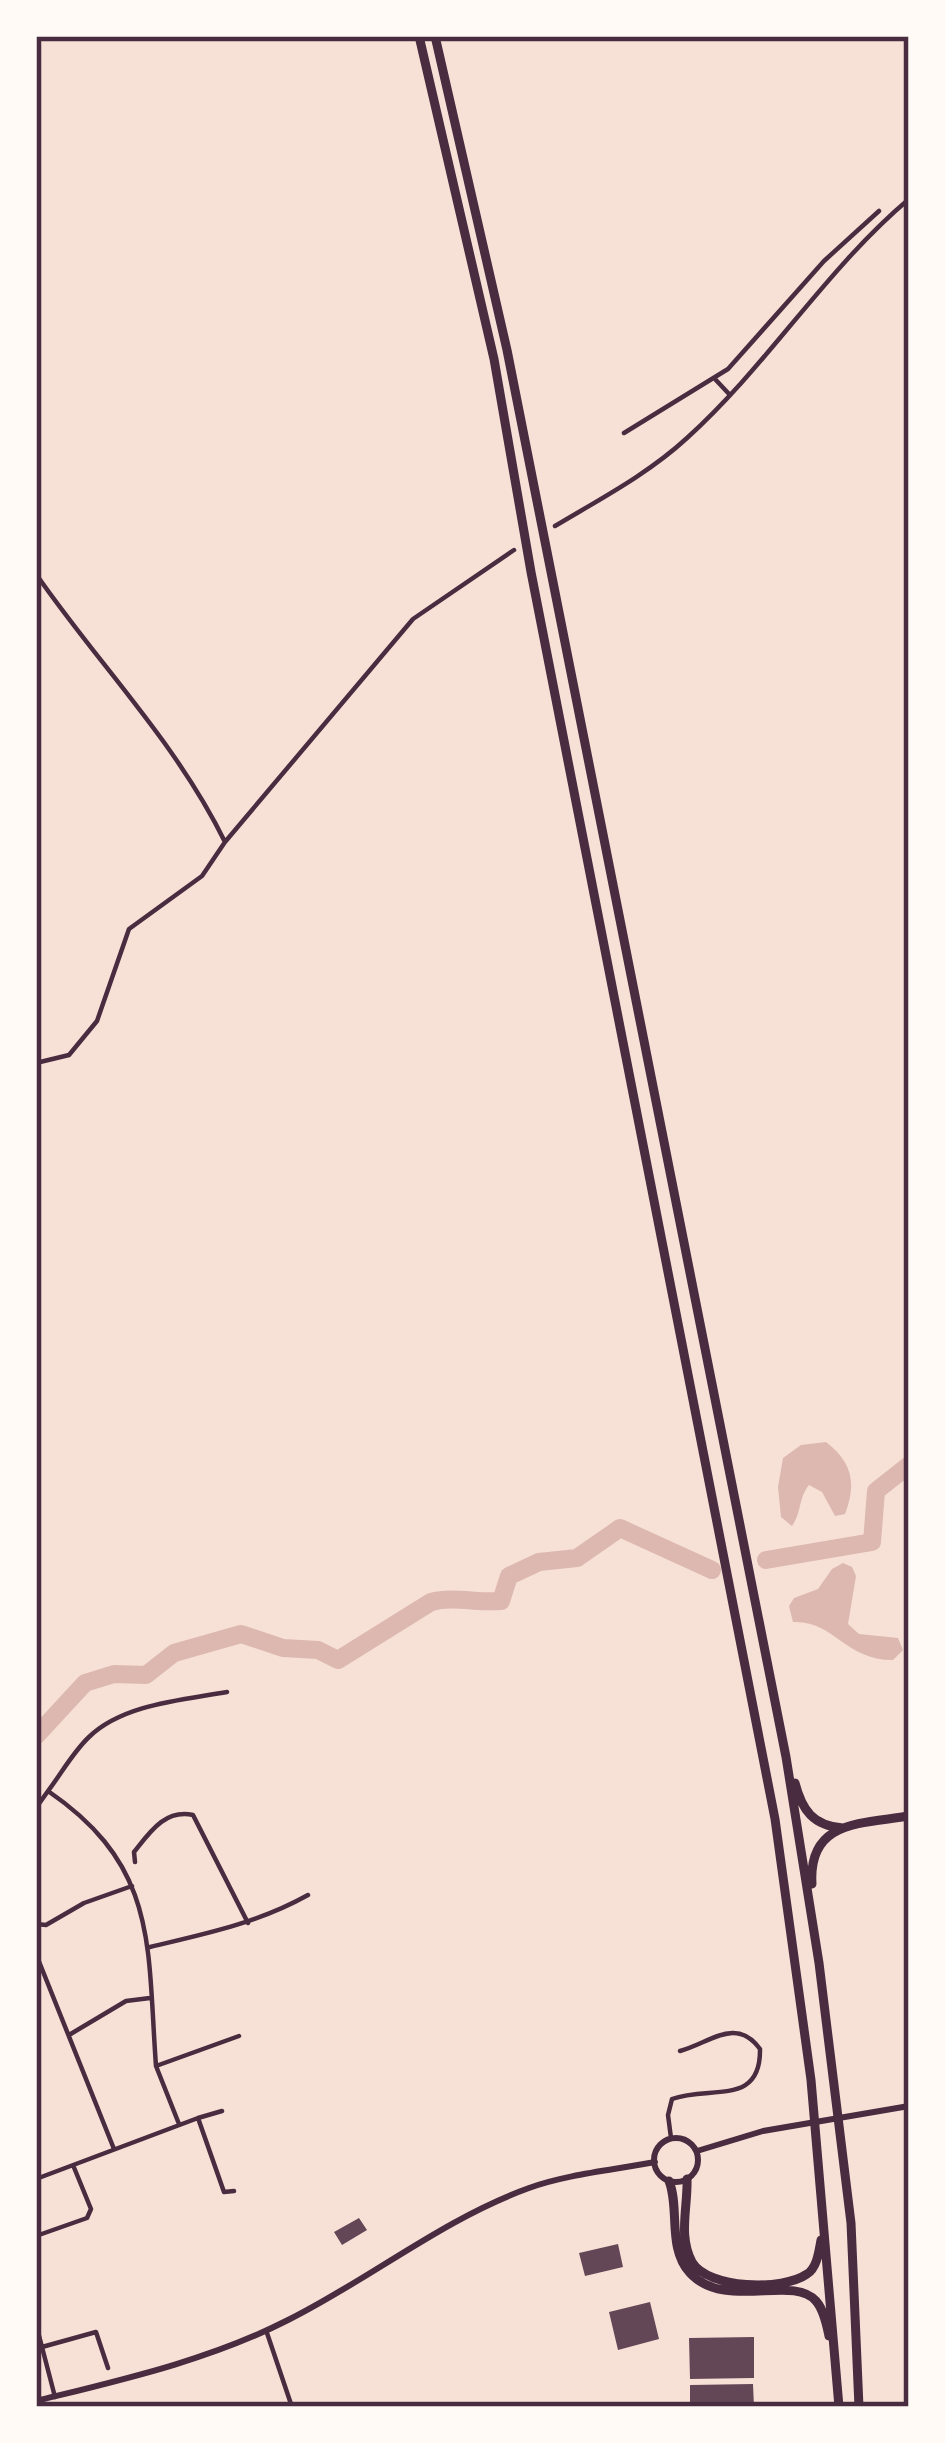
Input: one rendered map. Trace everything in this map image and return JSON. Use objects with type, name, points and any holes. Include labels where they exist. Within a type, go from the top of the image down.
[{"type":"highway","points":[[419,36],[494,359],[531,572],[775,1819],[812,2080],[839,2407]]},
{"type":"highway","points":[[435,36],[507,350],[785,1757],[819,1963],[851,2223],[860,2407]]},
{"type":"highway","points":[[785,1757],[806,1813],[843,1828]]},
{"type":"highway","points":[[819,1963],[811,1861],[821,1840],[843,1828],[909,1816]]},
{"type":"highway","points":[[687,2179],[684,2235],[690,2259],[718,2282],[779,2282],[807,2275],[819,2252],[824,2217]]},
{"type":"highway","points":[[669,2181],[680,2253],[690,2273],[735,2294],[807,2294],[816,2300],[825,2320],[837,2365]]},
{"type":"main road","points":[[697,2151],[763,2131],[909,2106]]},
{"type":"main road","points":[[671,2138],[684,2140],[697,2151],[697,2168],[687,2179],[669,2181],[658,2171],[655,2162],[661,2145],[671,2138]]},
{"type":"main road","points":[[36,2402],[214,2351],[266,2330],[530,2187],[655,2162]]},
{"type":"street","points":[[555,526],[637,477],[686,440],[868,234],[909,199]]},
{"type":"street","points":[[624,434],[728,369],[824,261],[880,211]]},
{"type":"street","points":[[824,261],[836,272]]},
{"type":"street","points":[[714,377],[730,394]]},
{"type":"street","points":[[36,1063],[69,1055],[97,1021],[129,929],[202,876],[225,842],[413,619],[514,550]]},
{"type":"street","points":[[36,574],[154,724],[202,794],[225,842]]},
{"type":"street","points":[[36,1808],[88,1737],[110,1722],[172,1702],[227,1692]]},
{"type":"street","points":[[48,1791],[83,1815],[110,1846],[144,1913],[156,2066],[179,2125]]},
{"type":"street","points":[[135,1862],[134,1852],[162,1820],[178,1812],[193,1815],[198,1833],[248,1923]]},
{"type":"street","points":[[36,1924],[46,1925],[84,1903],[132,1886]]},
{"type":"street","points":[[150,1948],[248,1923],[308,1895]]},
{"type":"street","points":[[36,1957],[114,2149]]},
{"type":"street","points":[[69,2035],[127,2001],[150,1998]]},
{"type":"street","points":[[671,2138],[672,2099],[738,2090],[753,2080],[759,2067],[760,2048],[738,2032],[728,2031],[680,2051]]},
{"type":"street","points":[[156,2066],[239,2036]]},
{"type":"street","points":[[36,2179],[222,2111]]},
{"type":"street","points":[[198,2118],[224,2192],[234,2191]]},
{"type":"street","points":[[73,2164],[91,2209],[100,2219]]},
{"type":"street","points":[[36,2236],[87,2218],[91,2209]]},
{"type":"street","points":[[36,2324],[55,2397]]},
{"type":"street","points":[[266,2330],[292,2407]]},
{"type":"street","points":[[42,2347],[96,2332],[108,2368]]},
{"type":"shaded area","points":[[826,1442],[842,1457],[850,1474],[845,1514],[835,1516],[822,1492],[809,1485],[792,1526],[781,1517],[778,1487],[783,1458],[801,1445]]},
{"type":"shaded area","points":[[843,1563],[856,1576],[848,1624],[859,1634],[898,1638],[903,1650],[893,1660],[862,1654],[819,1627],[793,1622],[789,1606],[794,1598],[818,1589],[832,1569]]},
{"type":"building","points":[[359,2218],[367,2230],[342,2245],[334,2232]]},
{"type":"building","points":[[618,2244],[623,2267],[585,2276],[579,2253]]},
{"type":"building","points":[[650,2302],[659,2339],[618,2350],[609,2312]]},
{"type":"building","points":[[754,2337],[754,2378],[690,2379],[689,2338]]},
{"type":"building","points":[[753,2384],[754,2407],[690,2407],[690,2385]]},
{"type":"waterway","points":[[766,1560],[872,1542],[876,1491],[909,1465]]},
{"type":"waterway","points":[[36,1736],[85,1683],[114,1674],[146,1675],[174,1653],[241,1634],[283,1648],[318,1650],[338,1660],[431,1602],[501,1601],[509,1576],[539,1562],[577,1558],[620,1528],[712,1570]]}]
